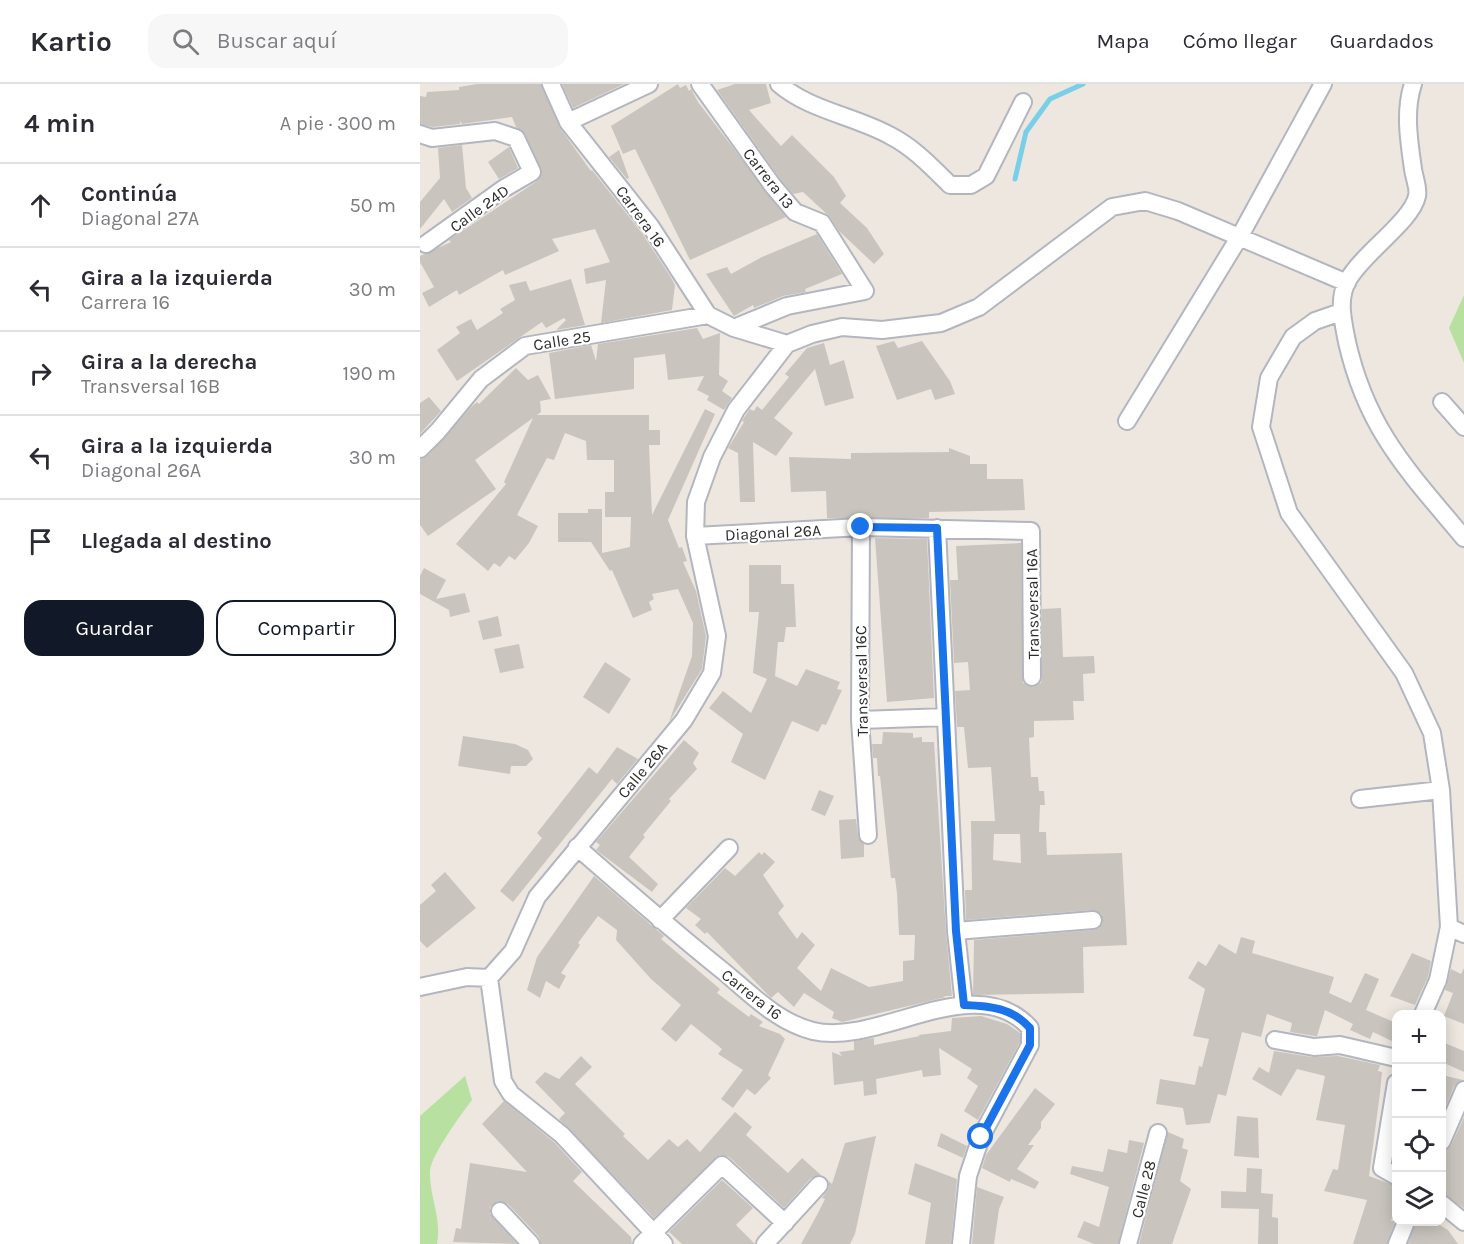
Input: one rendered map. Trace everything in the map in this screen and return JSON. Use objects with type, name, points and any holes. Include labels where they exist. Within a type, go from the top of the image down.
[{"type":"street","name":"Carrera 16","points":[[551,84],[568,122],[651,227],[708,315]]},
{"type":"street","points":[[568,122],[649,84]]},
{"type":"street","name":"Carrera 13","points":[[700,84],[773,186],[795,212],[822,223],[865,291],[787,306],[734,328]]},
{"type":"street","points":[[778,84],[801,99],[887,134],[912,148],[950,185],[971,185],[986,176],[1023,102]]},
{"type":"street","points":[[1127,421],[1240,236],[1323,84]]},
{"type":"street","points":[[1413,84],[1407,101],[1417,196],[1405,218],[1359,262],[1347,283],[1341,312],[1351,359],[1369,413],[1394,455],[1464,538]]},
{"type":"street","name":"Calle 24D","points":[[420,134],[432,138],[495,131],[516,138],[532,172],[503,189],[426,244]]},
{"type":"street","points":[[708,315],[734,328],[787,344],[812,334],[842,327],[882,330],[941,323],[979,306],[1112,207],[1145,201],[1240,236],[1347,283]]},
{"type":"street","points":[[1341,312],[1315,321],[1293,337],[1269,378],[1261,427],[1289,513],[1404,673],[1432,733],[1441,790],[1456,931],[1425,1010]]},
{"type":"street","name":"Calle 25","points":[[420,448],[438,431],[481,379],[525,346],[708,315]]},
{"type":"street","name":"Calle 26A","points":[[489,978],[513,951],[537,897],[684,720],[712,673],[717,636],[695,536],[696,502],[712,457],[736,410],[787,344]]},
{"type":"street","points":[[1443,402],[1464,427]]},
{"type":"street","name":"Diagonal 26A","points":[[695,536],[861,527],[1031,531]]},
{"type":"street","name":"Transversal 16C","points":[[861,527],[860,720],[868,835]]},
{"type":"street","points":[[937,528],[956,931],[964,1005]]},
{"type":"street","name":"Transversal 16A","points":[[1031,531],[1032,677]]},
{"type":"street","points":[[860,720],[946,717]]},
{"type":"street","points":[[1360,799],[1441,790]]},
{"type":"street","name":"Carrera 16","points":[[577,847],[660,920],[782,1019],[814,1031],[843,1032],[964,1005],[992,1006],[1018,1015],[1030,1028],[1030,1045],[981,1137],[968,1176],[961,1244]]},
{"type":"street","points":[[660,920],[729,848]]},
{"type":"street","points":[[956,931],[1093,920]]},
{"type":"street","points":[[420,987],[467,977],[489,978],[503,1081],[510,1094],[561,1135],[653,1240],[722,1165],[784,1223]]},
{"type":"street","points":[[1275,1040],[1314,1047],[1340,1044],[1392,1057]]},
{"type":"street","points":[[1446,1132],[1464,1090]]},
{"type":"street","points":[[1389,1172],[1393,1118]]},
{"type":"street","name":"Calle 28","points":[[1128,1244],[1158,1133]]},
{"type":"street","points":[[765,1244],[819,1185]]},
{"type":"street","points":[[1446,1207],[1464,1222]]},
{"type":"street","points":[[500,1211],[531,1244]]},
{"type":"street","points":[[1397,1244],[1404,1226]]},
{"type":"green space","points":[[1464,295],[1464,363],[1449,328]]},
{"type":"green space","points":[[465,1076],[472,1100],[441,1145],[430,1171],[438,1225],[437,1244],[420,1244],[420,1116]]},
{"type":"building","points":[[477,84],[541,84],[560,128],[591,171],[642,233],[670,276],[675,285],[672,310],[601,323],[606,280],[586,284],[584,269],[610,262],[595,229],[552,239],[559,251],[505,275],[503,270],[459,295],[457,290],[429,307],[422,293],[434,287],[420,262],[420,256],[451,242],[449,240],[537,181],[542,173],[525,134],[516,127],[512,117],[462,124],[460,121],[460,124],[433,127],[420,124],[420,96],[426,97],[427,92],[459,90],[459,87]]},
{"type":"building","points":[[562,84],[624,84],[573,108]]},
{"type":"building","points":[[678,84],[680,88],[686,85],[689,91],[691,89],[698,102],[786,217],[690,260],[635,149],[623,154],[611,126]]},
{"type":"building","points":[[735,84],[766,84],[771,103],[749,110],[781,146],[792,135],[834,177],[846,196],[840,203],[867,228],[884,254],[874,264],[803,192],[793,194],[781,180],[717,90]]},
{"type":"building","points":[[462,145],[466,188],[472,198],[452,212],[444,199],[420,229],[420,202],[440,178],[438,148]]},
{"type":"building","points":[[509,147],[518,168],[499,179],[488,162]]},
{"type":"building","points":[[619,150],[629,178],[627,179],[609,157]]},
{"type":"building","points":[[817,234],[842,274],[805,289],[806,292],[783,296],[754,308],[753,305],[734,316],[706,274],[727,267],[731,274],[762,257]]},
{"type":"building","points":[[571,279],[585,325],[556,330],[566,320],[564,318],[546,328],[542,322],[457,381],[437,350],[460,333],[456,327],[471,319],[477,330],[503,313],[500,309],[515,300],[509,285],[526,281],[530,291]]},
{"type":"building","points":[[697,328],[703,339],[720,333],[719,375],[728,381],[722,391],[732,398],[724,410],[707,400],[709,396],[697,390],[704,376],[668,380],[665,354],[634,358],[634,389],[555,399],[549,353],[591,345],[596,361],[598,344]]},
{"type":"building","points":[[894,341],[898,348],[922,341],[950,381],[955,394],[935,400],[931,389],[897,400],[876,346]]},
{"type":"building","points":[[824,343],[830,365],[844,360],[854,398],[825,406],[815,369],[774,418],[793,433],[776,456],[753,442],[755,502],[740,502],[738,453],[728,448],[744,422],[742,421],[750,409],[754,411],[757,406],[762,410],[789,377],[785,374],[807,348]]},
{"type":"building","points":[[516,368],[528,380],[538,375],[551,399],[540,401],[541,412],[537,415],[649,415],[649,430],[660,430],[660,445],[649,445],[652,515],[705,409],[715,414],[668,520],[687,561],[683,562],[696,591],[706,636],[702,669],[669,722],[692,656],[693,623],[678,589],[652,594],[654,599],[649,602],[652,610],[633,618],[612,570],[610,571],[591,542],[558,542],[558,513],[588,513],[588,509],[602,509],[602,553],[630,547],[631,517],[605,517],[605,492],[614,492],[614,460],[587,460],[586,441],[565,433],[554,460],[547,458],[517,515],[538,526],[529,543],[515,560],[509,556],[500,567],[494,563],[488,571],[456,544],[506,484],[504,482],[533,418],[475,460],[496,489],[428,536],[420,525],[420,459],[427,456],[471,407],[477,402],[479,404]]},
{"type":"building","points":[[429,397],[441,411],[420,434],[420,403]]},
{"type":"building","points":[[949,448],[970,456],[970,464],[987,464],[987,479],[1023,479],[1025,510],[929,512],[929,518],[827,518],[826,491],[791,492],[789,457],[851,459],[851,453],[949,452]]},
{"type":"building","points":[[875,538],[927,539],[934,698],[887,702]]},
{"type":"building","points":[[1021,543],[1023,683],[1033,687],[1041,683],[1042,609],[1061,608],[1063,657],[1094,656],[1095,673],[1083,674],[1084,701],[1073,701],[1074,720],[1034,721],[1034,737],[1029,738],[1031,777],[1038,777],[1039,791],[1044,791],[1045,805],[1040,805],[1039,832],[1046,832],[1047,855],[1122,853],[1127,945],[1083,947],[1084,993],[973,995],[974,940],[1094,930],[1099,928],[1103,920],[1101,914],[1092,910],[966,920],[965,890],[972,890],[971,821],[995,821],[991,767],[968,768],[964,727],[957,727],[955,691],[970,690],[968,662],[954,663],[950,580],[958,580],[956,546]],"holes":[[[994,834],[1020,834],[1021,863],[993,860]]]},
{"type":"building","points":[[749,565],[781,565],[781,584],[794,584],[796,627],[786,627],[784,642],[778,642],[775,676],[797,686],[806,669],[840,682],[837,689],[842,690],[826,725],[822,724],[818,732],[792,721],[765,780],[731,762],[743,734],[709,708],[723,691],[751,713],[767,679],[753,673],[759,612],[749,612]]},
{"type":"building","points":[[424,568],[446,580],[436,599],[465,593],[470,612],[450,617],[449,610],[420,594],[420,576]]},
{"type":"building","points":[[498,616],[502,636],[483,640],[478,621]]},
{"type":"building","points":[[519,644],[524,668],[500,673],[494,649]]},
{"type":"building","points":[[605,662],[631,679],[609,714],[583,697]]},
{"type":"building","points":[[883,732],[913,733],[913,738],[922,737],[922,742],[934,742],[952,996],[943,996],[946,997],[842,1022],[832,1018],[834,1012],[804,993],[794,1007],[778,992],[771,998],[707,932],[705,934],[695,925],[701,919],[686,908],[725,868],[735,876],[759,852],[762,855],[764,852],[775,862],[763,875],[784,906],[778,913],[797,939],[802,932],[815,945],[797,968],[821,991],[831,968],[869,987],[903,981],[903,961],[914,960],[915,935],[899,935],[895,878],[891,878],[877,758],[873,758],[872,744],[882,744]]},
{"type":"building","points":[[463,736],[515,744],[528,750],[533,759],[526,766],[511,766],[510,774],[458,766]]},
{"type":"building","points":[[684,740],[699,753],[693,763],[697,769],[669,799],[671,801],[643,835],[645,837],[629,857],[658,884],[652,892],[596,850],[600,845],[596,842]]},
{"type":"building","points":[[617,747],[638,759],[617,784],[612,779],[513,902],[500,891],[542,838],[537,833],[589,767],[597,774]]},
{"type":"building","points":[[819,790],[834,796],[825,816],[811,810]]},
{"type":"building","points":[[856,819],[858,836],[864,844],[864,857],[841,859],[839,820]]},
{"type":"building","points":[[445,872],[476,908],[427,948],[420,941],[420,905],[436,891],[431,885]]},
{"type":"building","points":[[594,876],[664,936],[661,939],[720,989],[717,993],[749,1017],[751,1014],[763,1022],[759,1026],[780,1034],[785,1039],[768,1075],[771,1078],[755,1095],[747,1089],[733,1108],[721,1099],[743,1070],[718,1054],[722,1049],[691,1024],[676,1042],[661,1029],[681,1005],[651,979],[616,940],[617,930],[598,916],[578,943],[580,945],[561,973],[566,976],[559,989],[546,981],[540,998],[527,990],[537,957]]},
{"type":"building","points":[[1241,937],[1255,941],[1252,953],[1334,977],[1329,993],[1351,1003],[1365,973],[1379,979],[1366,1010],[1392,1021],[1392,1041],[1373,1032],[1370,1039],[1350,1030],[1353,1024],[1325,1010],[1317,1036],[1290,1032],[1292,1023],[1267,1014],[1261,1037],[1242,1032],[1226,1096],[1218,1094],[1210,1123],[1186,1125],[1183,1108],[1156,1104],[1160,1079],[1195,1085],[1199,1066],[1202,1067],[1209,1039],[1193,1036],[1205,989],[1188,978],[1198,961],[1206,966],[1219,944],[1236,954]]},
{"type":"building","points":[[1412,953],[1431,961],[1428,977],[1415,1005],[1390,996]]},
{"type":"building","points":[[1464,968],[1464,1024],[1446,1017],[1453,993],[1445,990],[1451,969],[1461,974]]},
{"type":"building","points":[[981,1016],[1007,1024],[1020,1033],[1020,1042],[978,1120],[964,1111],[978,1086],[967,1078],[972,1069],[939,1048],[941,1075],[923,1077],[922,1070],[876,1079],[877,1094],[864,1096],[863,1081],[834,1085],[832,1052],[842,1056],[839,1052],[854,1050],[854,1041],[874,1038],[874,1045],[920,1036],[918,1035],[951,1031],[952,1018]]},
{"type":"building","points":[[1446,1044],[1464,1051],[1464,1072],[1446,1064]]},
{"type":"building","points":[[1274,1051],[1312,1057],[1338,1056],[1380,1065],[1378,1071],[1382,1072],[1380,1093],[1369,1176],[1392,1185],[1391,1221],[1393,1226],[1387,1244],[1353,1244],[1367,1200],[1324,1191],[1333,1169],[1338,1170],[1345,1125],[1316,1120],[1325,1076],[1297,1069],[1281,1096],[1252,1079],[1259,1067],[1269,1073]]},
{"type":"building","points":[[581,1056],[592,1067],[575,1084],[648,1160],[669,1139],[678,1147],[687,1139],[700,1152],[735,1112],[752,1127],[746,1135],[788,1173],[802,1158],[821,1175],[811,1178],[784,1208],[729,1157],[720,1155],[654,1218],[559,1119],[565,1113],[535,1082],[545,1072],[559,1079]]},
{"type":"building","points":[[1446,1076],[1463,1080],[1454,1086],[1446,1106]]},
{"type":"building","points":[[1035,1088],[1055,1104],[1041,1122],[1041,1128],[1028,1145],[1034,1145],[1017,1169],[1039,1182],[1035,1189],[1011,1179],[1010,1182],[982,1168],[986,1155]]},
{"type":"building","points":[[504,1101],[555,1143],[582,1172],[573,1181],[631,1237],[632,1244],[541,1244],[539,1237],[508,1204],[498,1201],[490,1207],[490,1214],[517,1244],[453,1242],[456,1228],[461,1229],[470,1163],[527,1172],[482,1124]]},
{"type":"building","points":[[1237,1116],[1258,1118],[1259,1158],[1234,1156]]},
{"type":"building","points":[[1464,1117],[1464,1208],[1446,1197],[1446,1149],[1451,1146]]},
{"type":"building","points":[[1168,1132],[1184,1139],[1182,1148],[1188,1150],[1180,1181],[1191,1189],[1172,1244],[1139,1244]]},
{"type":"building","points":[[941,1133],[967,1146],[963,1158],[937,1146]]},
{"type":"building","points":[[876,1136],[855,1234],[850,1244],[801,1244],[825,1199],[822,1198],[829,1188],[829,1181],[832,1184],[845,1143]]},
{"type":"building","points":[[1129,1140],[1144,1143],[1118,1244],[1094,1244],[1077,1237],[1084,1221],[1099,1227],[1109,1187],[1070,1174],[1072,1166],[1103,1172],[1108,1149],[1127,1153]]},
{"type":"building","points":[[915,1163],[957,1179],[951,1244],[925,1244],[931,1203],[908,1194]]},
{"type":"building","points":[[1247,1168],[1262,1169],[1261,1193],[1273,1194],[1272,1217],[1278,1218],[1278,1244],[1258,1244],[1259,1209],[1221,1208],[1221,1191],[1246,1192]]},
{"type":"building","points":[[722,1180],[753,1208],[736,1225],[755,1244],[682,1244],[669,1232]]},
{"type":"building","points":[[977,1187],[1004,1197],[999,1209],[994,1244],[972,1244]]},
{"type":"building","points":[[1414,1226],[1441,1226],[1448,1230],[1458,1244],[1408,1244]]},
{"type":"waterway","points":[[1015,179],[1026,132],[1050,99],[1083,84]]},
{"type":"route","points":[[861,527],[937,528],[956,931],[964,1005],[992,1006],[1018,1015],[1030,1028],[1030,1045],[981,1137]]}]
